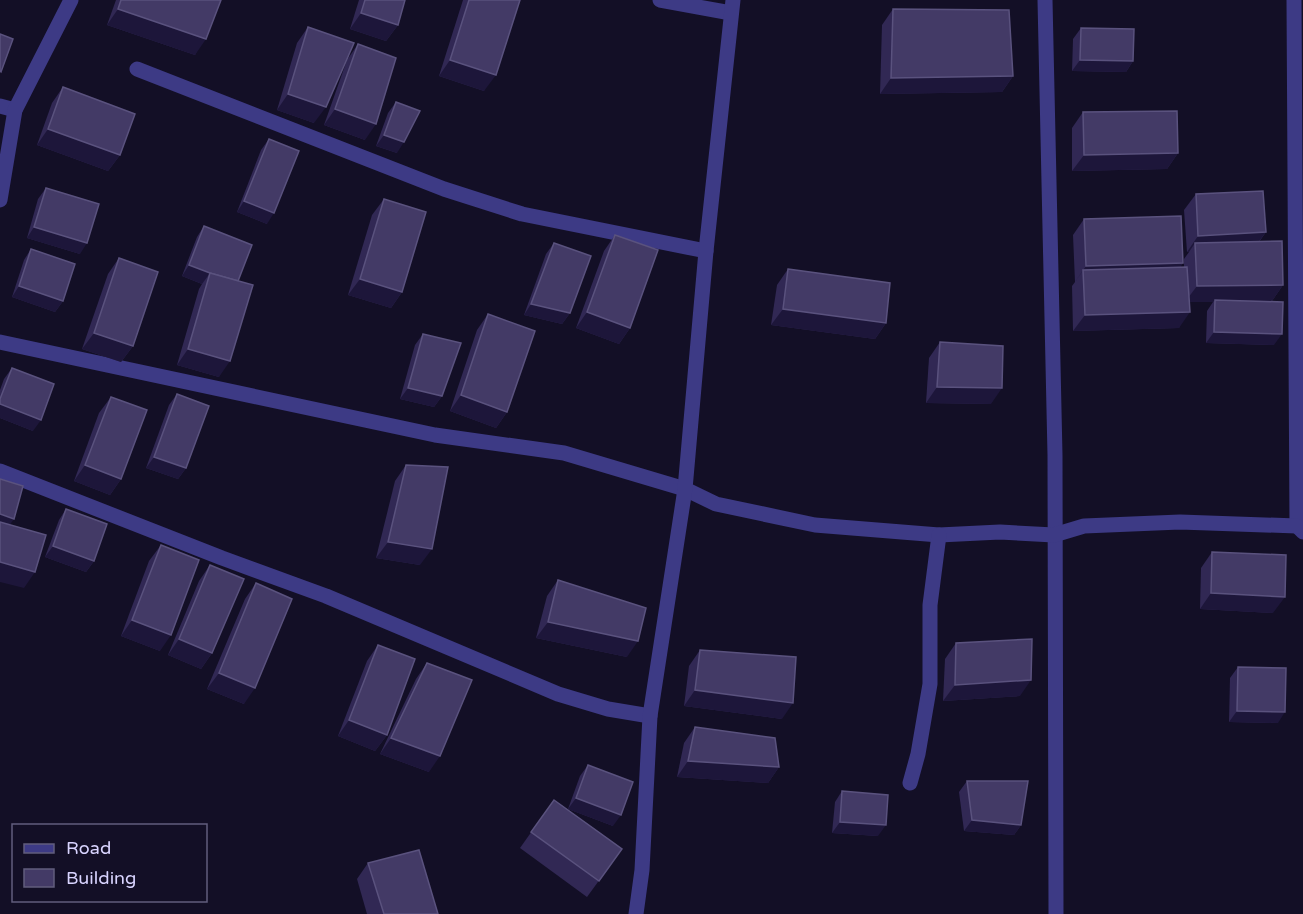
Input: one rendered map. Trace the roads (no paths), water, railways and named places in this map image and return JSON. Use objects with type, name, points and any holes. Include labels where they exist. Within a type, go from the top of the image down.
[{"type":"street","points":[[0,200],[8,108],[71,0]]},
{"type":"street","points":[[636,914],[642,870],[650,716],[685,489],[706,250],[732,7],[660,0]]},
{"type":"street","points":[[1045,0],[1055,455],[1056,914]]},
{"type":"street","points":[[0,342],[435,435],[564,453],[685,489],[716,504],[815,525],[939,536],[1000,532],[1054,535],[1084,526],[1180,522],[1300,529],[1299,78],[1294,0]]},
{"type":"street","points":[[137,69],[466,196],[522,214],[706,250]]},
{"type":"street","points":[[0,471],[326,596],[558,694],[608,709],[650,716]]},
{"type":"street","points":[[910,783],[918,754],[930,684],[930,605],[939,536]]}]
